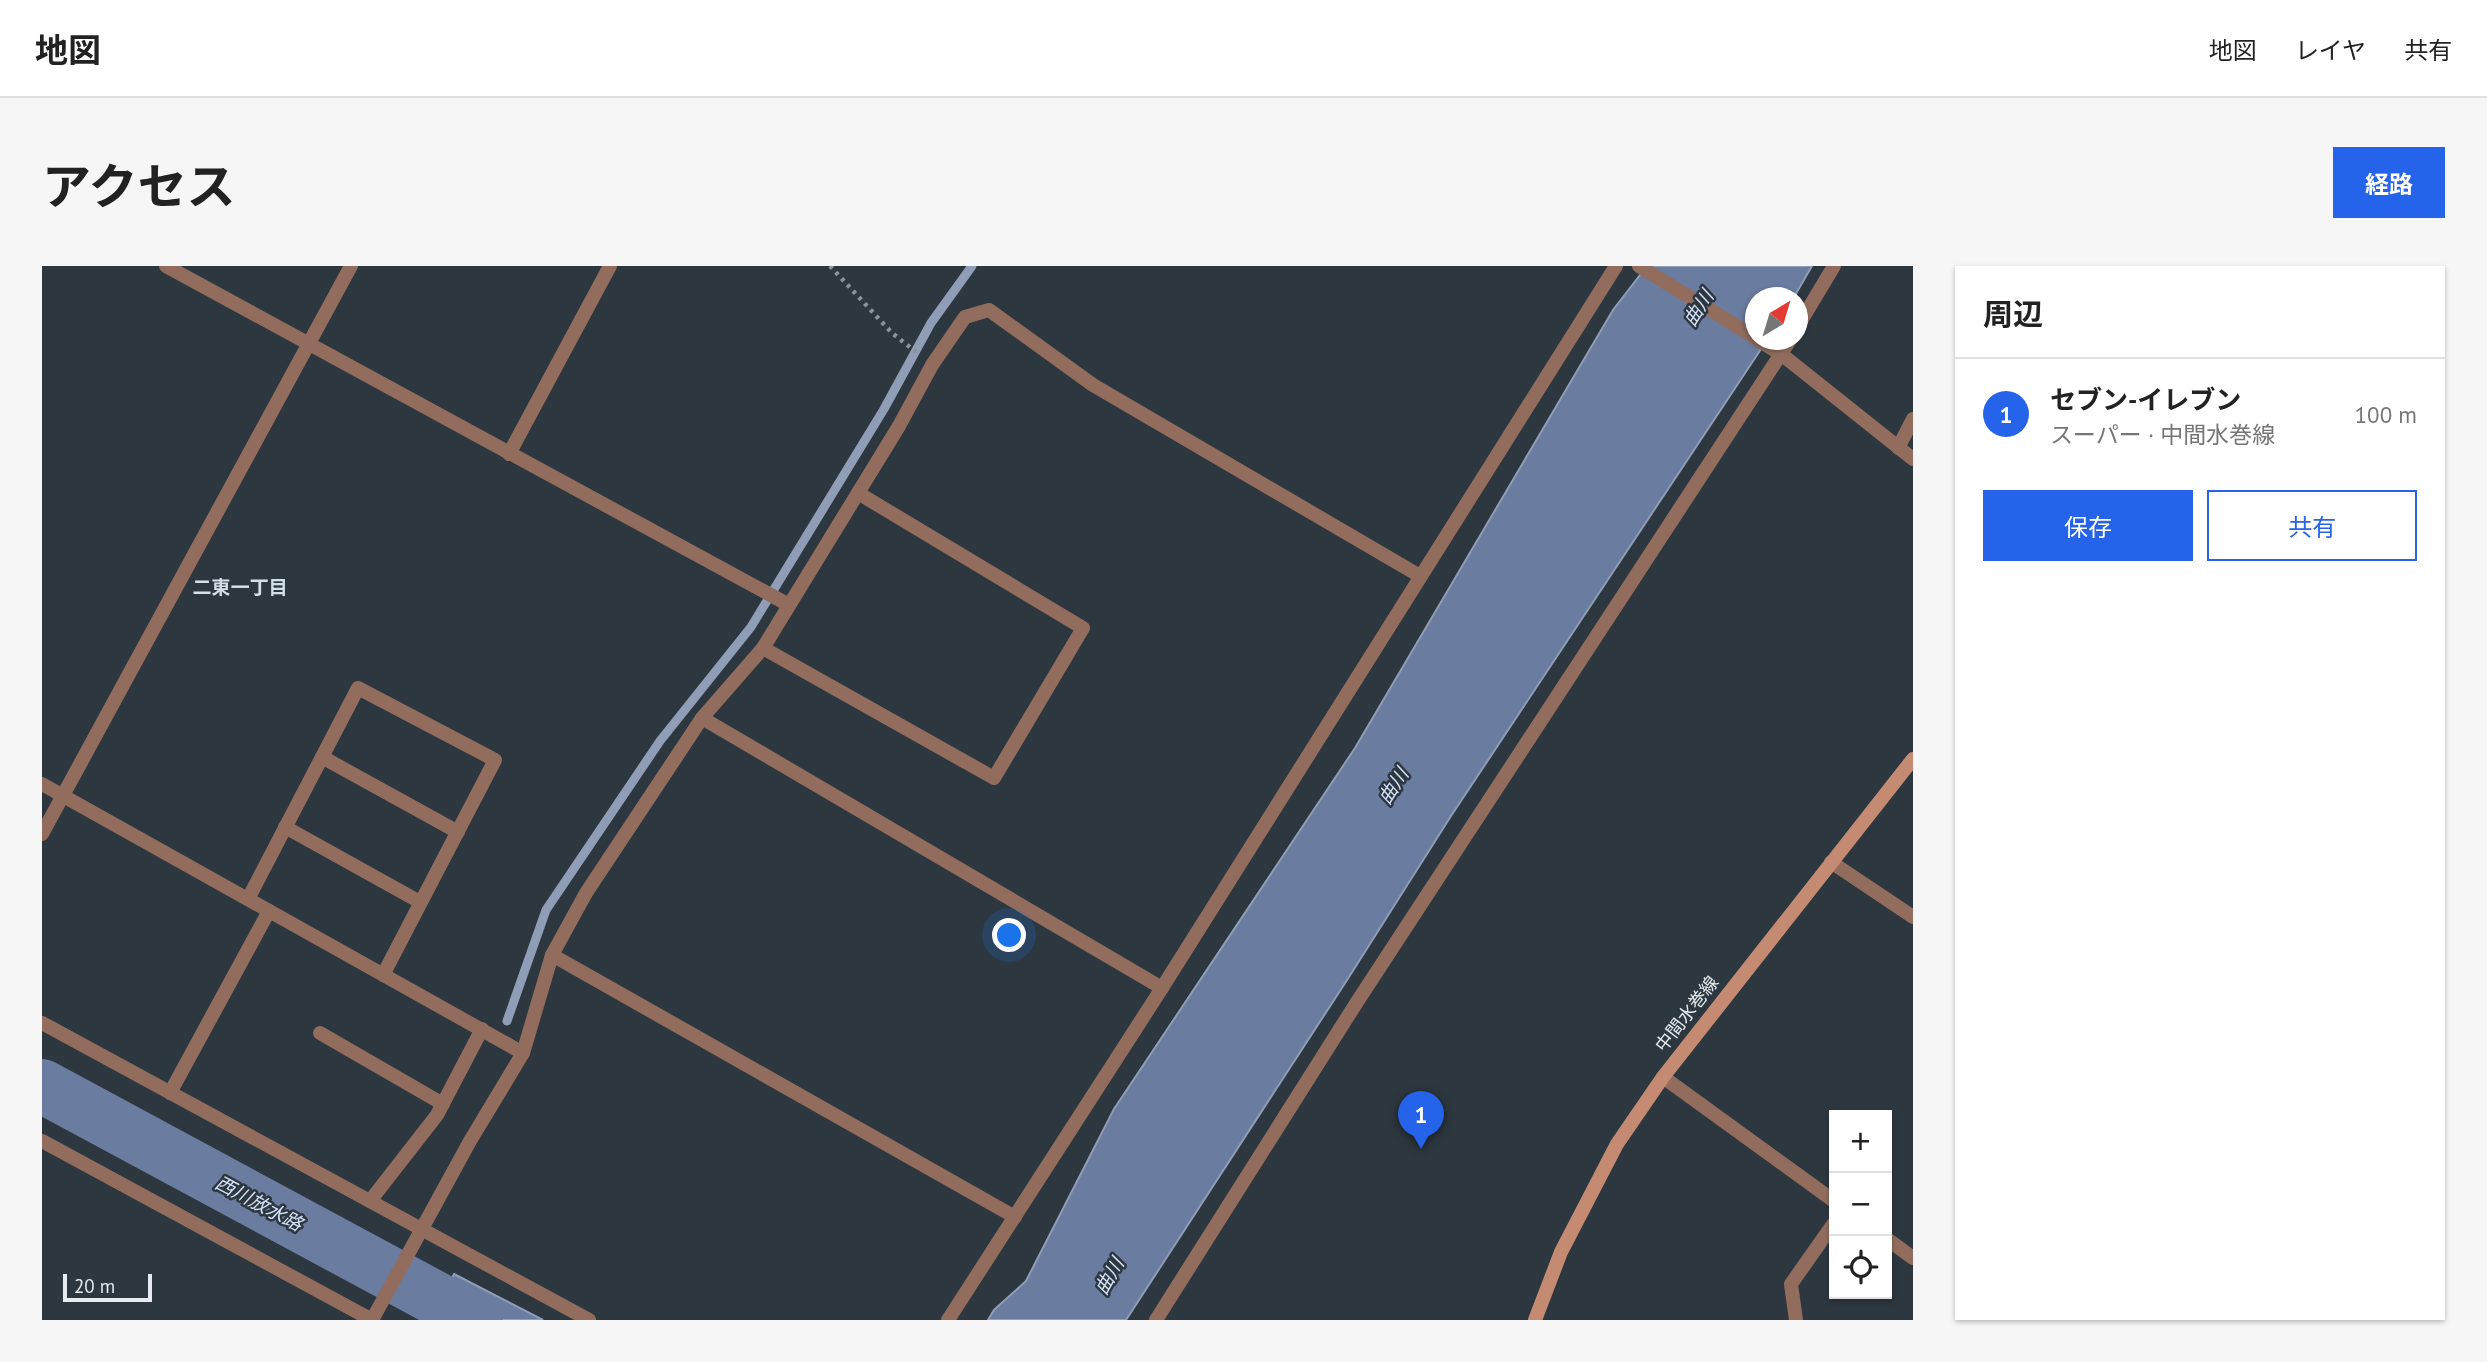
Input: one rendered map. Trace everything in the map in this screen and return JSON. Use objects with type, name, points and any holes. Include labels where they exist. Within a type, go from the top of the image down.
[{"type":"main road","name":"中間水巻線","points":[[1535,1320],[1561,1252],[1598,1180],[1617,1144],[1662,1077],[1913,759]]},
{"type":"street","points":[[166,266],[789,605]]},
{"type":"street","points":[[42,834],[351,266]]},
{"type":"street","points":[[509,454],[610,266]]},
{"type":"street","points":[[948,1320],[1162,988],[1616,266]]},
{"type":"street","points":[[1808,309],[1835,266]]},
{"type":"street","points":[[1640,267],[1745,331]]},
{"type":"street","points":[[42,1141],[375,1316],[470,1141],[523,1053],[552,955],[586,893],[702,718],[762,648],[900,426],[932,365],[965,317],[989,310],[1093,385],[1420,576]]},
{"type":"street","points":[[1775,350],[1913,460]]},
{"type":"street","points":[[1156,1320],[1364,990],[1784,350]]},
{"type":"street","points":[[1898,447],[1913,419]]},
{"type":"street","points":[[762,648],[994,778],[1083,628],[858,493]]},
{"type":"street","points":[[247,899],[358,688],[495,760],[383,975]]},
{"type":"street","points":[[702,718],[1162,988]]},
{"type":"street","points":[[322,757],[458,831]]},
{"type":"street","points":[[42,784],[523,1053]]},
{"type":"street","points":[[285,827],[420,902]]},
{"type":"street","points":[[1831,862],[1913,917]]},
{"type":"street","points":[[170,1093],[269,911]]},
{"type":"street","points":[[552,955],[1016,1217]]},
{"type":"street","points":[[42,1023],[589,1320]]},
{"type":"street","points":[[370,1201],[438,1115],[482,1029]]},
{"type":"street","points":[[320,1033],[443,1104]]},
{"type":"street","points":[[1662,1077],[1829,1197]]},
{"type":"street","points":[[1796,1320],[1791,1284],[1829,1230]]},
{"type":"street","points":[[1892,1243],[1913,1258]]},
{"type":"path","points":[[830,266],[892,333],[932,365]]},
{"type":"water","name":"曲川","points":[[1647,266],[1812,266],[1800,287],[1745,287],[1745,350],[1760,350],[1451,816],[1126,1320],[988,1320],[994,1310],[1026,1281],[1114,1109],[1355,748],[1613,310]]},
{"type":"water","points":[[454,1274],[543,1320],[432,1320]]},
{"type":"waterway","points":[[507,1021],[546,910],[660,741],[751,627],[884,409],[931,323],[972,266]]},
{"type":"waterway","name":"西川放水路","points":[[42,1086],[476,1320]]},
{"type":"place","name":"セブン-イレブン","points":[[1421,1149]]},
{"type":"district","name":"二東一丁目","points":[[240,587]]}]
